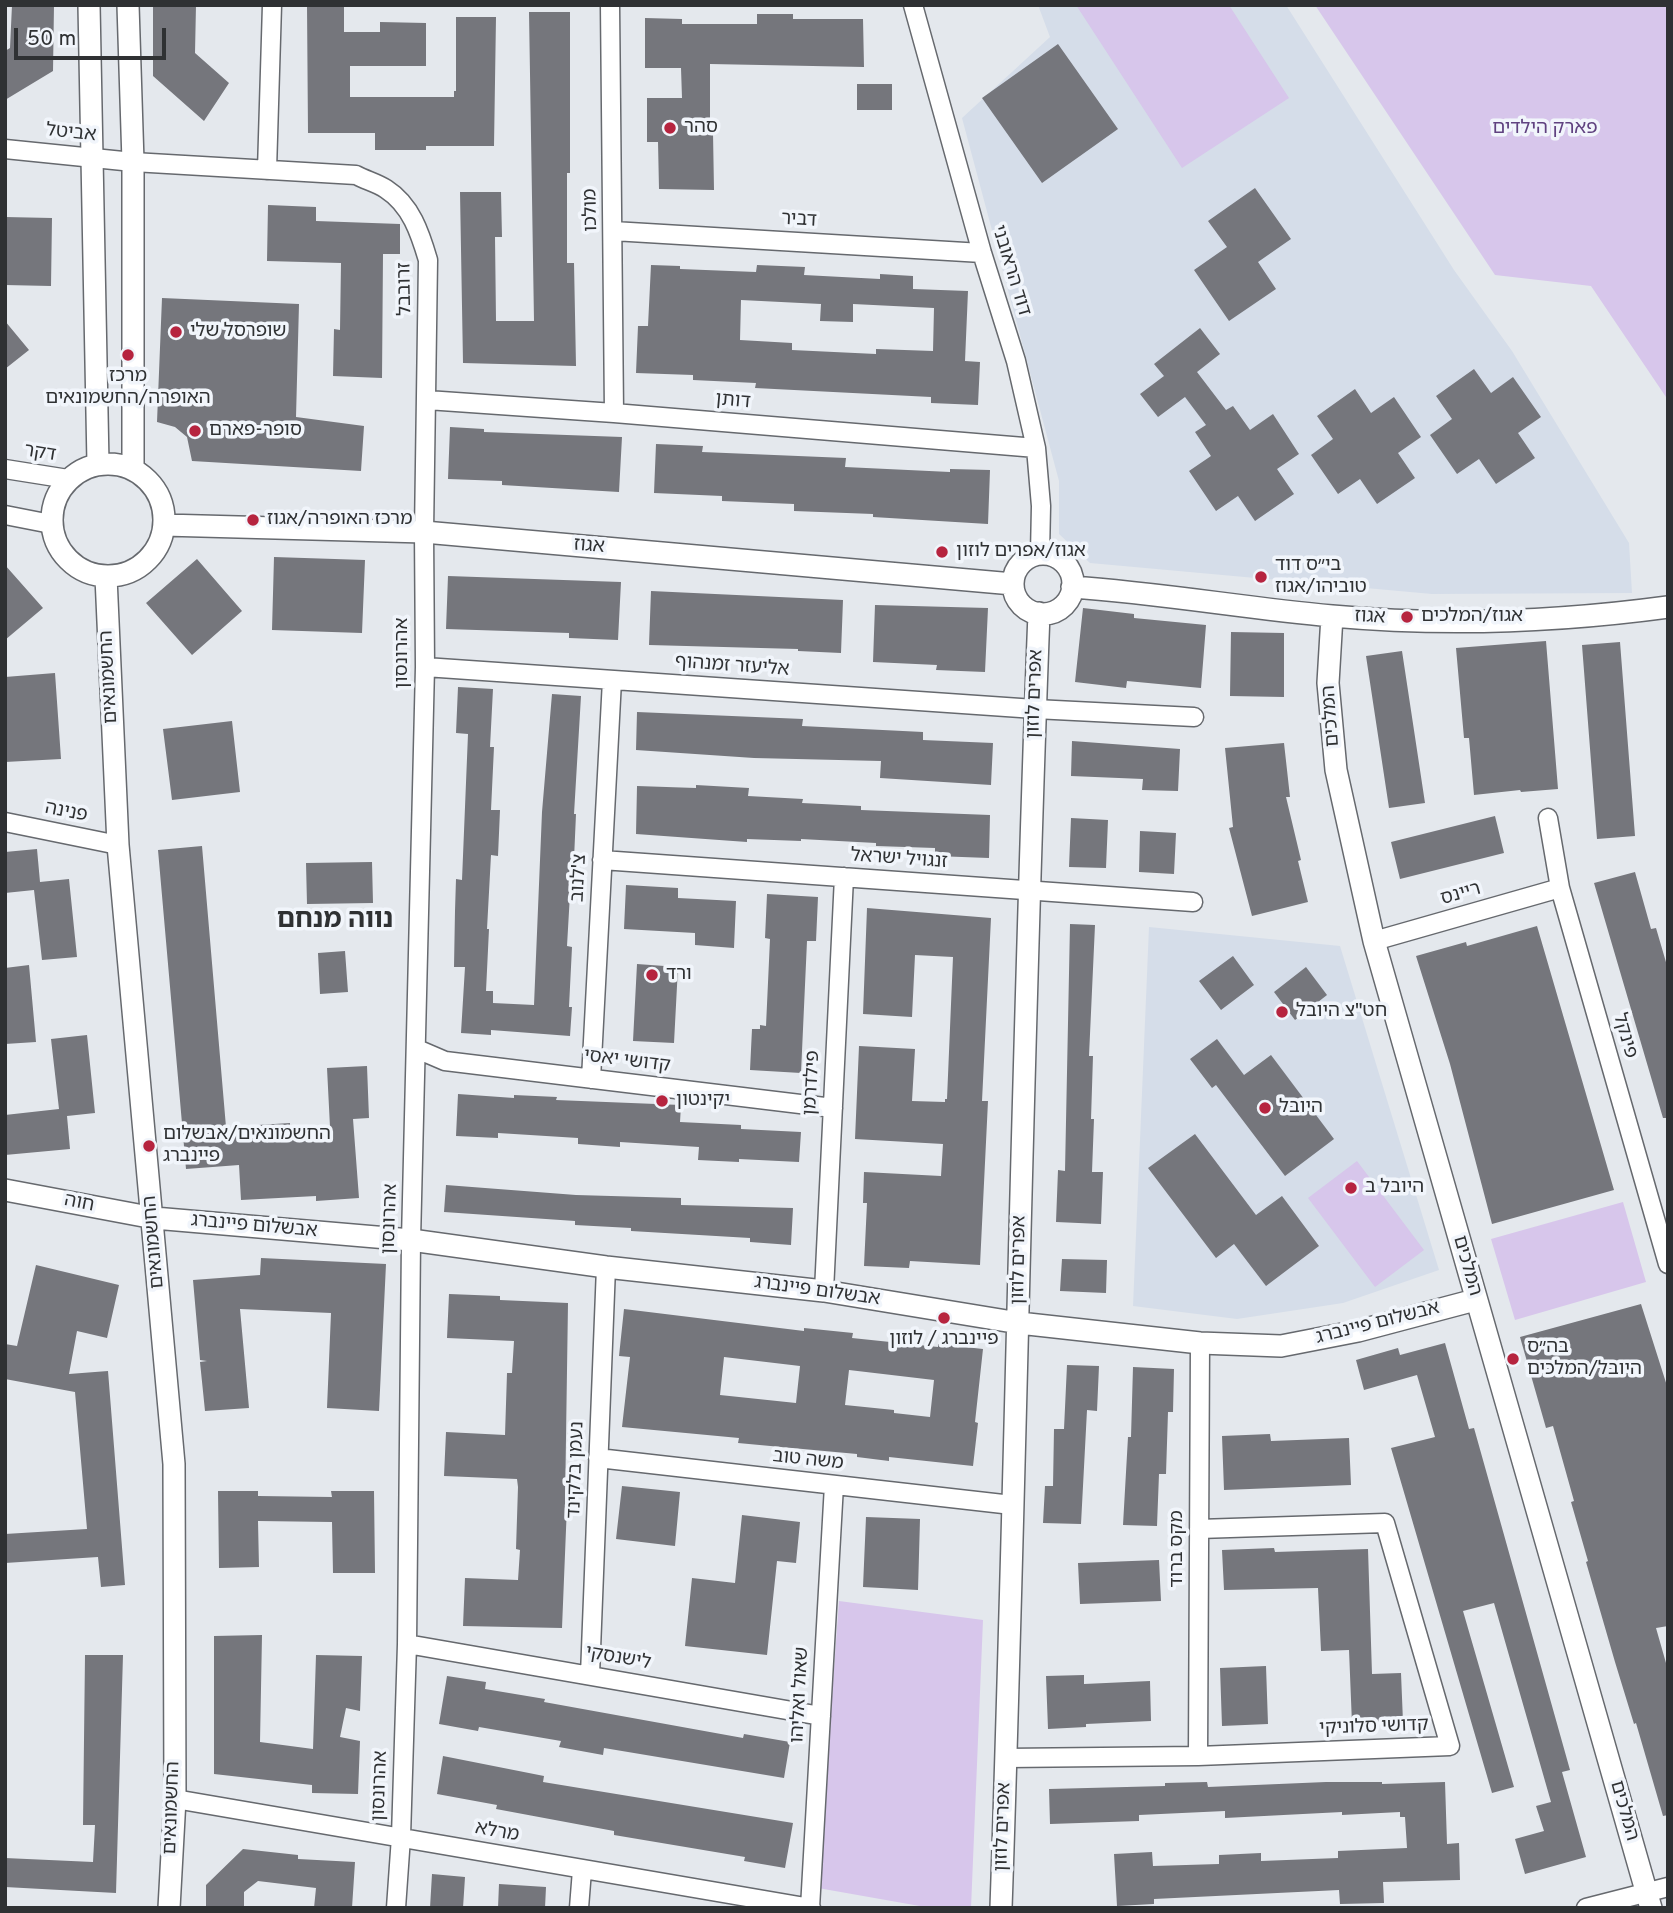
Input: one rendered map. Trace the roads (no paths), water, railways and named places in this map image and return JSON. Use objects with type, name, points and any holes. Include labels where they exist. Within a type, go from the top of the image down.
[{"type":"street","points":[[89,5],[98,464]]},
{"type":"street","points":[[128,5],[133,162],[133,469]]},
{"type":"street","points":[[267,170],[272,5]]},
{"type":"street","name":"מולכו","points":[[610,5],[614,413]]},
{"type":"street","name":"דוד הראובני","points":[[913,5],[982,253],[1016,361],[1036,448],[1041,506],[1040,554]]},
{"type":"street","name":"אביטל","points":[[5,149],[133,162]]},
{"type":"street","name":"זרובבל","points":[[133,162],[356,175],[386,189],[404,206],[419,229],[428,260],[424,532]]},
{"type":"street","name":"דביר","points":[[613,231],[982,253]]},
{"type":"street","name":"דותן","points":[[427,400],[1036,448]]},
{"type":"street","points":[[110,463],[133,469],[147,479],[157,493],[163,509],[164,525],[158,546],[145,563],[133,571],[106,577],[89,574],[69,560],[55,540],[51,524],[52,508],[58,492],[77,472],[98,464],[110,463]]},
{"type":"street","name":"דקר","points":[[5,469],[68,479]]},
{"type":"street","points":[[5,515],[51,524]]},
{"type":"street","name":"אגוז","points":[[164,525],[424,532],[1013,584]]},
{"type":"street","name":"אהרונסון","points":[[396,1908],[407,1644],[411,1240],[425,667],[424,532]]},
{"type":"street","points":[[1040,554],[1057,557],[1064,563],[1072,578],[1072,587],[1068,599],[1059,609],[1039,613],[1021,603],[1013,584],[1018,567],[1024,560],[1040,554]]},
{"type":"street","name":"החשמונאים","points":[[106,577],[118,845],[174,1464],[175,1799],[169,1908]]},
{"type":"street","name":"אגוז","points":[[1072,587],[1113,589],[1332,616],[1423,621],[1595,617],[1668,607]]},
{"type":"street","name":"אפרים לוזון","points":[[1001,1908],[1028,890],[1039,613]]},
{"type":"street","name":"המלכים","points":[[1332,616],[1328,683],[1336,770],[1374,942],[1649,1900]]},
{"type":"street","name":"אליעזר זמנהוף","points":[[425,667],[1035,709],[1194,717]]},
{"type":"street","name":"צ'לנוב","points":[[591,1079],[612,680]]},
{"type":"street","name":"פינקל","points":[[1548,818],[1560,888],[1668,1264]]},
{"type":"street","name":"פנינה","points":[[5,822],[118,845]]},
{"type":"street","name":"זנגויל ישראל","points":[[602,860],[1194,902]]},
{"type":"street","name":"פילדרמן","points":[[824,1291],[844,877]]},
{"type":"street","name":"ריינס","points":[[1374,942],[1560,888]]},
{"type":"street","name":"קדושי יאסי","points":[[417,1049],[444,1061],[833,1108]]},
{"type":"street","name":"חוה","points":[[5,1189],[153,1218]]},
{"type":"street","name":"אבשלום פיינברג","points":[[153,1218],[411,1240],[606,1267],[824,1291],[1018,1323],[1200,1343],[1281,1346],[1358,1331],[1475,1300]]},
{"type":"street","name":"נעמן בלקינד","points":[[590,1675],[606,1267]]},
{"type":"street","name":"מקס ברוד","points":[[1198,1756],[1200,1343]]},
{"type":"street","name":"משה טוב","points":[[598,1458],[1012,1505]]},
{"type":"street","name":"שאול ואליהו","points":[[810,1908],[834,1485]]},
{"type":"street","name":"קדושי סלוניקי","points":[[1006,1758],[1198,1756],[1450,1746],[1385,1523],[1199,1529]]},
{"type":"street","name":"לישנסקי","points":[[407,1644],[821,1716]]},
{"type":"street","name":"מרלא","points":[[175,1799],[810,1908]]},
{"type":"street","points":[[579,1908],[582,1870]]},
{"type":"street","points":[[1586,1908],[1649,1900],[1668,1887]]},
{"type":"place","name":"סהר","points":[[670,128]]},
{"type":"place","name":"שופרסל שלי","points":[[176,332]]},
{"type":"place","name":"מרכז האופרה/החשמונאים","points":[[128,355]]},
{"type":"place","name":"סופר-פארם","points":[[195,431]]},
{"type":"place","name":"מרכז האופרה/אגוז","points":[[253,520]]},
{"type":"place","name":"אגוז/אפרים לוזון","points":[[942,552]]},
{"type":"place","name":"בי״ס דוד טוביהו/אגוז","points":[[1261,577]]},
{"type":"place","name":"אגוז/המלכים","points":[[1407,617]]},
{"type":"place","name":"ורד","points":[[652,975]]},
{"type":"place","name":"חט\"צ היובל","points":[[1282,1012]]},
{"type":"place","name":"יקינטון","points":[[662,1101]]},
{"type":"place","name":"היובל","points":[[1265,1108]]},
{"type":"place","name":"החשמונאים/אבשלום פיינברג","points":[[149,1146]]},
{"type":"place","name":"היובל ב","points":[[1351,1188]]},
{"type":"place","name":"פיינברג / לוזון","points":[[944,1318]]},
{"type":"place","name":"בה״ס היובל/המלכים","points":[[1513,1359]]},
{"type":"district","name":"נווה מנחם","points":[[335,922]]},
{"type":"park label","name":"פארק הילדים","points":[[1545,129]]}]
